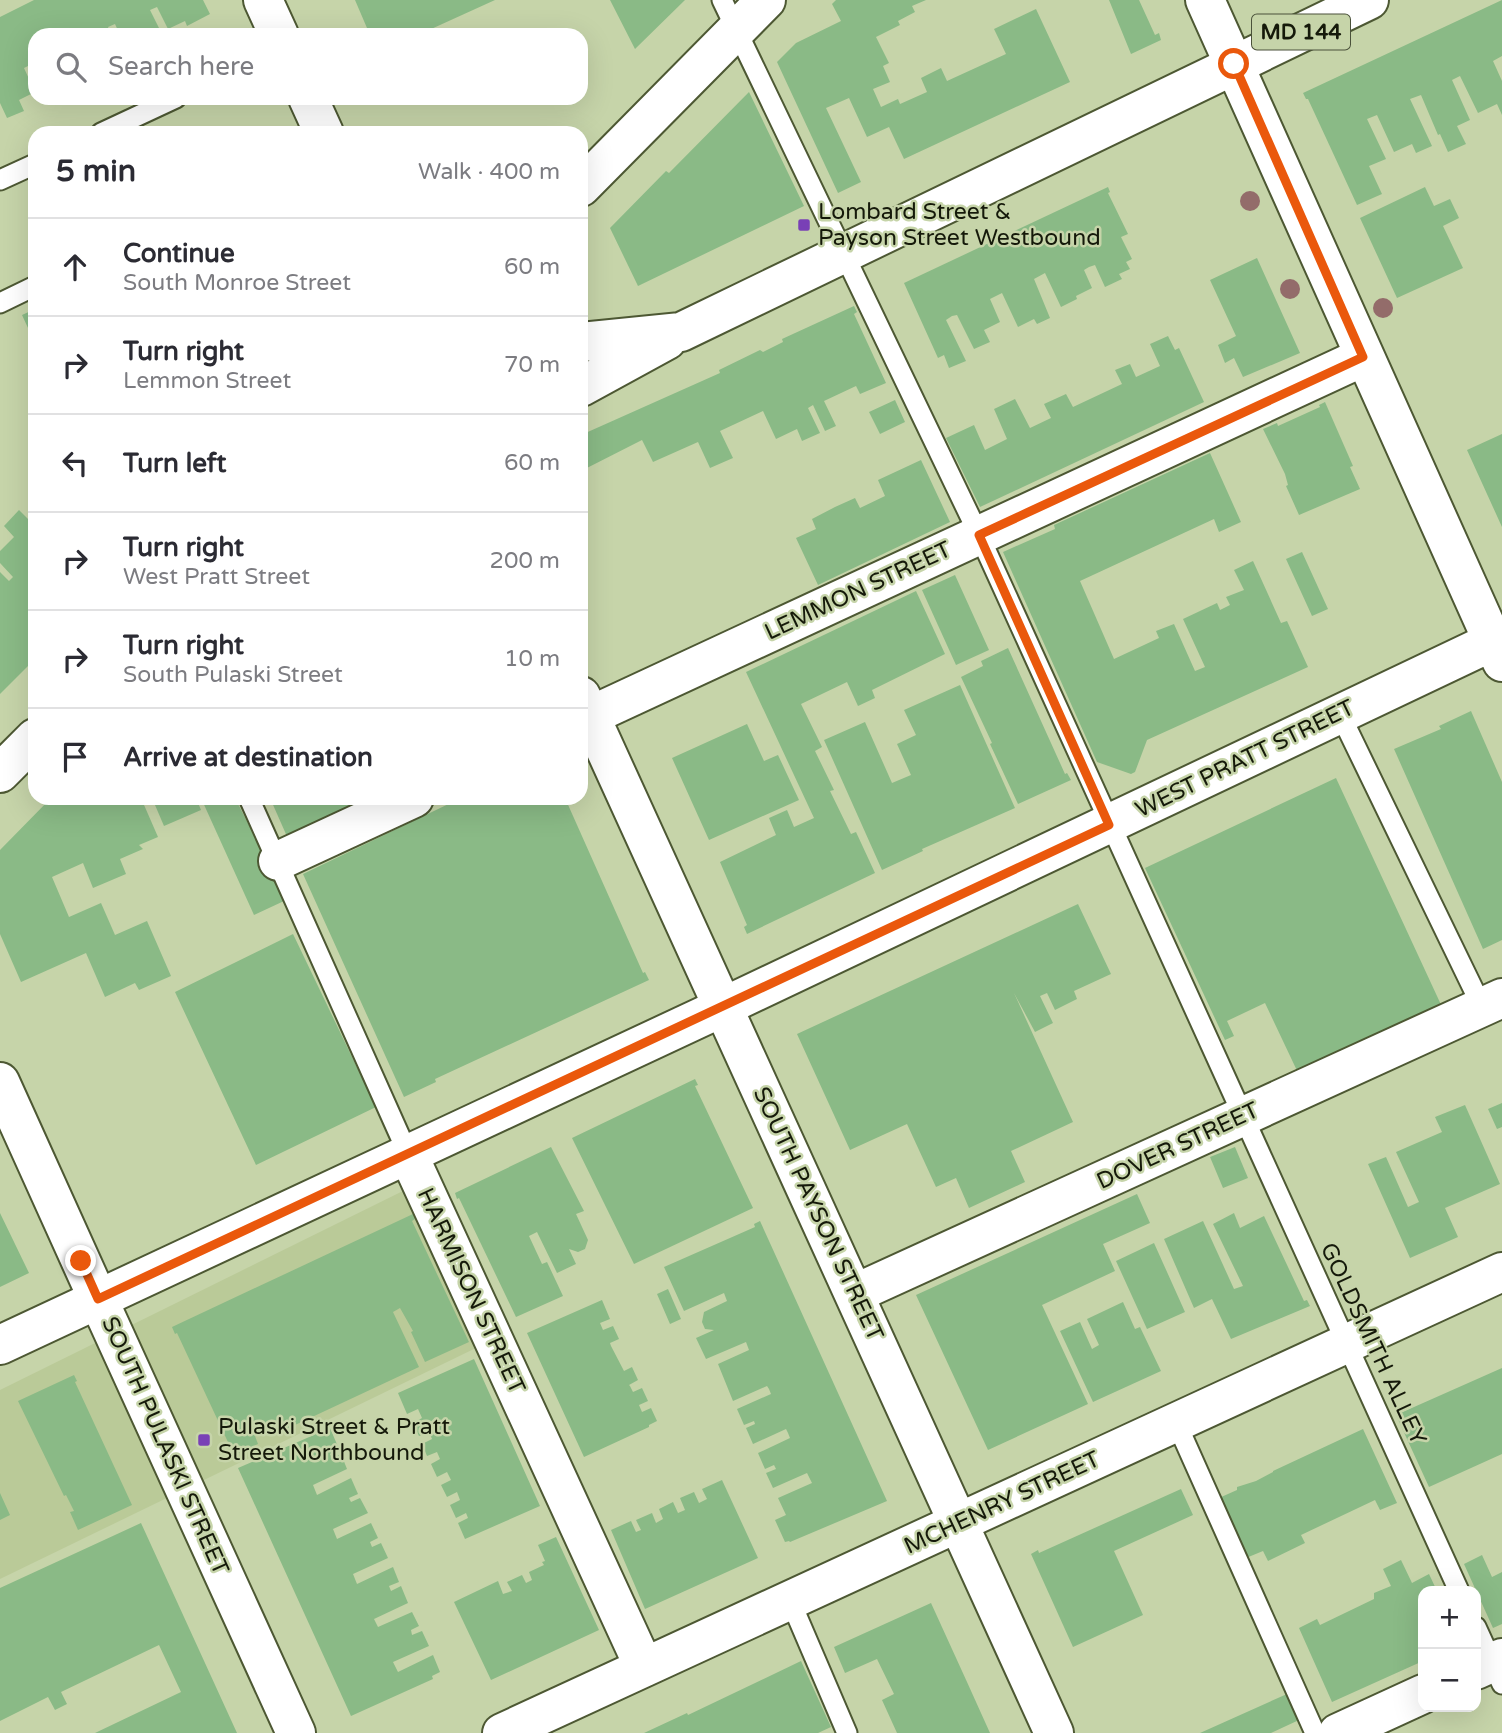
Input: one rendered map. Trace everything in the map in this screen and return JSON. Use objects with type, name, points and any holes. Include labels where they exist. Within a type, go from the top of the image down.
[{"type":"street","points":[[263,0],[276,28]]},
{"type":"street","points":[[588,179],[730,14],[766,0]]},
{"type":"street","points":[[1205,0],[1363,357],[1499,647]]},
{"type":"street","name":"MD 144","points":[[588,341],[681,332],[1369,0]]},
{"type":"street","points":[[311,105],[321,126]]},
{"type":"street","points":[[588,383],[681,332]]},
{"type":"street","name":"LEMMON STREET","points":[[588,709],[979,535],[1363,357]]},
{"type":"street","name":"WEST PRATT STREET","points":[[0,1345],[723,1007],[1340,714],[1499,647]]},
{"type":"street","name":"SOUTH PAYSON STREET","points":[[588,720],[723,1007],[1054,1733]]},
{"type":"street","points":[[0,773],[28,745]]},
{"type":"street","points":[[278,861],[399,805]]},
{"type":"street","name":"DOVER STREET","points":[[854,1294],[1492,1003]]},
{"type":"street","name":"SOUTH PULASKI STREET","points":[[0,1082],[296,1733]]},
{"type":"street","name":"HARMISON STREET","points":[[408,1154],[644,1667]]},
{"type":"street","name":"MCHENRY STREET","points":[[509,1731],[1502,1272]]},
{"type":"street","points":[[1338,1733],[1418,1696]]},
{"type":"lane","name":"GOLDSMITH ALLEY","points":[[730,14],[979,535],[1458,1586]]},
{"type":"lane","points":[[116,126],[161,105]]},
{"type":"lane","points":[[0,180],[28,167]]},
{"type":"lane","points":[[0,303],[28,289]]},
{"type":"lane","points":[[1340,714],[1492,1003]]},
{"type":"lane","name":"HARMISON STREET","points":[[252,805],[408,1154]]},
{"type":"lane","points":[[1176,1422],[1315,1733]]},
{"type":"lane","points":[[790,1600],[847,1733]]},
{"type":"lane","points":[[1481,1639],[1493,1669]]},
{"type":"shaded area","points":[[409,1188],[480,1346],[0,1579],[0,1390]]},
{"type":"building","points":[[34,0],[203,0],[210,14],[187,26],[185,21],[168,28],[157,7],[150,10],[159,28],[117,28],[115,24],[108,28],[28,28],[28,66],[24,68],[28,77],[28,96],[19,100],[24,111],[7,118],[0,103],[0,17]]},
{"type":"building","points":[[355,0],[495,0],[433,28],[367,28]]},
{"type":"building","points":[[610,0],[685,0],[635,49]]},
{"type":"building","points":[[836,0],[926,0],[912,6],[915,12],[898,21],[900,25],[876,37],[889,63],[883,66],[890,82],[873,89],[881,107],[898,99],[900,104],[927,92],[921,78],[941,68],[947,81],[1006,54],[994,29],[1036,9],[1070,82],[904,159],[889,127],[867,137],[849,98],[826,108],[861,182],[838,193],[777,62],[796,43],[841,21],[832,4]]},
{"type":"building","points":[[1109,0],[1139,0],[1155,35],[1159,33],[1161,40],[1131,54]]},
{"type":"building","points":[[1502,0],[1502,56],[1493,61],[1502,81],[1502,115],[1497,104],[1478,113],[1460,76],[1452,80],[1470,120],[1457,126],[1466,144],[1448,152],[1421,95],[1410,99],[1432,146],[1416,153],[1412,144],[1394,152],[1377,115],[1367,119],[1386,159],[1369,166],[1382,194],[1357,205],[1303,93]]},
{"type":"building","points":[[749,92],[804,206],[638,286],[610,228]]},
{"type":"building","points":[[1108,187],[1108,193],[1128,234],[1121,237],[1132,259],[1126,262],[1130,269],[1119,274],[1122,279],[1105,287],[1095,265],[1089,267],[1084,270],[1092,288],[1061,307],[1045,273],[1034,279],[1050,318],[1037,324],[1034,319],[1018,327],[1002,293],[990,299],[1000,322],[984,330],[990,342],[974,349],[957,315],[952,316],[946,320],[966,361],[949,368],[944,355],[938,358],[904,283]]},
{"type":"building","points":[[1425,187],[1434,206],[1450,199],[1459,218],[1443,226],[1463,268],[1397,298],[1360,218]]},
{"type":"building","points":[[1257,258],[1300,353],[1243,377],[1234,358],[1225,363],[1218,345],[1236,336],[1210,280]]},
{"type":"building","points":[[854,306],[857,312],[854,314],[886,383],[860,394],[856,386],[824,401],[836,426],[825,431],[813,405],[808,408],[820,433],[802,441],[797,429],[776,439],[763,411],[720,431],[733,458],[710,468],[698,442],[653,462],[642,440],[588,467],[588,432],[720,373],[719,370],[783,342],[782,339]]},
{"type":"building","points":[[28,312],[28,328],[22,315]]},
{"type":"building","points":[[1168,336],[1175,350],[1179,348],[1204,402],[980,507],[946,438],[974,425],[985,450],[1007,439],[994,409],[1015,399],[1030,428],[1051,418],[1044,404],[1066,394],[1073,407],[1122,384],[1115,370],[1130,364],[1136,377],[1160,366],[1150,344]]},
{"type":"building","points":[[895,400],[905,422],[880,434],[869,412]]},
{"type":"building","points":[[1325,402],[1360,489],[1299,515],[1286,486],[1285,474],[1263,429],[1277,423],[1278,426],[1320,407],[1319,405]]},
{"type":"building","points":[[1502,434],[1502,527],[1467,450]]},
{"type":"building","points":[[1210,453],[1241,522],[1219,532],[1214,519],[1080,581],[1114,659],[1159,638],[1156,631],[1174,624],[1195,671],[1205,667],[1183,619],[1217,603],[1220,610],[1230,605],[1226,597],[1244,590],[1234,570],[1253,561],[1281,623],[1287,621],[1308,667],[1147,740],[1135,772],[1131,774],[1097,762],[1003,552],[1055,529],[1054,525]]},
{"type":"building","points":[[921,460],[950,522],[818,585],[796,538],[816,529],[812,519],[835,507],[855,498],[860,508],[885,496],[878,480]]},
{"type":"building","points":[[19,510],[28,519],[28,666],[0,694],[0,572],[9,581],[13,577],[0,563],[0,551],[14,537],[4,526]]},
{"type":"building","points":[[1302,552],[1328,609],[1312,616],[1286,559]]},
{"type":"building","points":[[955,575],[989,650],[956,665],[922,590]]},
{"type":"building","points":[[916,591],[945,654],[872,690],[875,698],[858,706],[847,682],[801,704],[822,747],[815,751],[834,790],[830,791],[851,834],[856,832],[875,873],[747,934],[744,927],[747,925],[720,862],[776,835],[769,818],[787,810],[794,827],[814,818],[746,672]]},
{"type":"building","points":[[1008,648],[1065,774],[1067,773],[1071,780],[1018,804],[961,677],[983,666],[981,661]]},
{"type":"building","points":[[960,685],[1015,808],[922,849],[923,851],[882,870],[824,740],[865,722],[892,783],[911,775],[897,744],[916,735],[904,710]]},
{"type":"building","points":[[1471,711],[1502,782],[1502,940],[1483,949],[1394,749],[1441,729],[1439,726]]},
{"type":"building","points":[[747,724],[764,761],[778,755],[799,800],[709,840],[672,758]]},
{"type":"building","points":[[1336,778],[1443,1009],[1300,1077],[1265,1003],[1227,1021],[1234,1036],[1225,1040],[1145,868]]},
{"type":"building","points":[[44,805],[144,805],[158,837],[139,845],[143,849],[120,859],[126,874],[93,888],[83,863],[52,877],[69,917],[101,903],[115,935],[147,921],[171,976],[139,990],[135,983],[105,997],[86,953],[21,982],[0,934],[0,850]]},
{"type":"building","points":[[155,805],[199,805],[201,810],[164,826]]},
{"type":"building","points":[[204,805],[239,805],[271,868],[284,901],[254,915]]},
{"type":"building","points":[[273,805],[369,805],[289,841]]},
{"type":"building","points":[[446,805],[568,805],[643,973],[645,972],[649,980],[435,1079],[436,1082],[404,1097],[303,874]]},
{"type":"building","points":[[1078,904],[1111,974],[1074,991],[1077,999],[1055,1010],[1047,993],[1040,996],[1053,1023],[1035,1032],[1014,993],[1073,1122],[1011,1151],[1025,1182],[969,1208],[956,1178],[936,1187],[907,1124],[850,1150],[797,1034]]},
{"type":"building","points":[[293,934],[376,1107],[256,1165],[175,992]]},
{"type":"building","points":[[695,1079],[698,1085],[695,1086],[753,1208],[634,1264],[572,1138]]},
{"type":"building","points":[[1502,1103],[1502,1127],[1497,1129],[1488,1109]]},
{"type":"building","points":[[1465,1105],[1500,1184],[1445,1208],[1458,1237],[1410,1258],[1368,1164],[1386,1157],[1408,1207],[1419,1202],[1396,1152],[1442,1132],[1435,1117]]},
{"type":"building","points":[[551,1147],[584,1211],[576,1214],[588,1240],[585,1249],[578,1252],[569,1249],[576,1264],[557,1273],[537,1232],[529,1236],[542,1264],[547,1262],[563,1296],[516,1317],[455,1193]]},
{"type":"building","points":[[1235,1147],[1248,1178],[1223,1188],[1210,1157]]},
{"type":"building","points":[[1137,1194],[1150,1223],[1103,1244],[1115,1271],[1042,1305],[1088,1404],[988,1450],[916,1295]]},
{"type":"building","points":[[0,1213],[29,1273],[0,1287]]},
{"type":"building","points":[[1234,1213],[1240,1228],[1264,1216],[1304,1301],[1307,1300],[1310,1306],[1231,1339],[1212,1299],[1194,1308],[1164,1239],[1203,1221],[1234,1289],[1243,1286],[1213,1224]]},
{"type":"building","points":[[413,1214],[415,1219],[412,1221],[469,1342],[425,1362],[411,1332],[413,1331],[400,1308],[393,1312],[419,1367],[280,1432],[277,1426],[255,1436],[258,1444],[234,1455],[172,1327]]},
{"type":"building","points":[[760,1221],[887,1501],[790,1542],[785,1542],[775,1520],[786,1515],[778,1498],[812,1483],[807,1473],[773,1488],[766,1473],[776,1469],[774,1465],[765,1469],[758,1453],[790,1438],[788,1433],[786,1429],[753,1444],[746,1428],[755,1424],[754,1421],[744,1425],[737,1409],[771,1394],[769,1389],[767,1386],[733,1401],[718,1364],[749,1350],[746,1342],[706,1359],[696,1338],[714,1330],[705,1329],[702,1322],[704,1312],[727,1301],[724,1293],[684,1311],[664,1267],[755,1227],[754,1224]]},
{"type":"building","points":[[1154,1243],[1185,1312],[1147,1329],[1116,1261]]},
{"type":"building","points":[[668,1289],[681,1319],[670,1324],[657,1294]]},
{"type":"building","points":[[602,1300],[610,1319],[600,1323],[603,1330],[613,1326],[619,1339],[610,1343],[611,1346],[624,1371],[632,1367],[638,1380],[629,1385],[633,1392],[642,1388],[648,1401],[639,1405],[642,1412],[651,1408],[657,1421],[584,1457],[527,1333]]},
{"type":"building","points":[[1123,1302],[1135,1329],[1140,1327],[1161,1371],[1093,1402],[1060,1331],[1080,1322],[1092,1349],[1099,1345],[1087,1319]]},
{"type":"building","points":[[474,1359],[540,1506],[465,1539],[458,1523],[468,1518],[466,1513],[456,1518],[450,1505],[460,1500],[457,1492],[447,1497],[441,1485],[451,1480],[447,1472],[437,1477],[431,1464],[440,1459],[437,1452],[427,1456],[422,1444],[432,1439],[429,1432],[419,1436],[413,1423],[422,1418],[418,1409],[407,1414],[398,1393]]},
{"type":"building","points":[[1502,1368],[1502,1454],[1429,1487],[1396,1415]]},
{"type":"building","points":[[74,1375],[132,1505],[78,1530],[70,1512],[74,1511],[66,1495],[64,1496],[18,1401]]},
{"type":"building","points":[[330,1428],[339,1449],[330,1454],[332,1458],[341,1454],[347,1469],[313,1485],[317,1495],[351,1478],[358,1494],[349,1498],[351,1502],[360,1498],[368,1513],[333,1529],[337,1539],[371,1523],[378,1538],[370,1542],[372,1547],[381,1543],[388,1558],[353,1574],[357,1584],[393,1567],[399,1582],[389,1586],[391,1591],[401,1586],[408,1603],[374,1619],[378,1627],[412,1612],[419,1626],[411,1630],[412,1635],[422,1631],[429,1646],[393,1662],[398,1672],[433,1655],[440,1672],[432,1676],[433,1679],[351,1716],[238,1468]]},
{"type":"building","points":[[1363,1429],[1397,1503],[1380,1510],[1375,1500],[1301,1535],[1305,1543],[1268,1561],[1263,1551],[1246,1558],[1219,1498],[1237,1490],[1237,1487],[1256,1481]]},
{"type":"building","points":[[722,1480],[758,1558],[645,1609],[611,1530],[631,1521],[636,1532],[641,1530],[636,1520],[652,1513],[656,1523],[663,1519],[659,1509],[673,1502],[678,1513],[685,1510],[680,1498],[694,1492],[699,1503],[707,1499],[702,1489]]},
{"type":"building","points":[[1181,1489],[1193,1515],[1114,1551],[1143,1615],[1073,1647],[1031,1554],[1038,1550],[1039,1553]]},
{"type":"building","points":[[0,1493],[10,1515],[0,1520]]},
{"type":"building","points":[[141,1523],[237,1733],[95,1733],[181,1692],[159,1645],[61,1692],[67,1704],[55,1710],[48,1697],[0,1721],[0,1588]]},
{"type":"building","points":[[556,1537],[599,1630],[491,1680],[454,1602],[498,1581],[503,1594],[512,1591],[507,1582],[522,1575],[526,1583],[532,1580],[529,1572],[544,1565],[542,1562],[545,1561],[538,1545]]},
{"type":"building","points":[[1482,1555],[1492,1577],[1502,1572],[1502,1624],[1493,1628],[1481,1602],[1481,1586],[1474,1586],[1464,1564]]},
{"type":"building","points":[[1401,1560],[1412,1583],[1429,1574],[1435,1586],[1418,1586],[1418,1663],[1332,1702],[1299,1628],[1317,1619],[1320,1625],[1374,1599],[1374,1593],[1391,1586],[1383,1569]]},
{"type":"building","points":[[931,1603],[990,1733],[897,1733],[882,1700],[894,1694],[877,1659],[845,1673],[834,1647]]},
{"type":"building","points":[[801,1661],[831,1727],[818,1733],[644,1733],[687,1713],[688,1715]]},
{"type":"building","points":[[1287,1694],[1299,1720],[1271,1733],[1200,1733]]},
{"type":"place","name":"Lombard Street & Payson Street Westbound","points":[[804,225]]},
{"type":"place","name":"Pulaski Street & Pratt Street Northbound","points":[[204,1440]]},
{"type":"route","points":[[81,1261],[98,1299],[1109,825],[979,535],[1363,357],[1234,64]]}]
